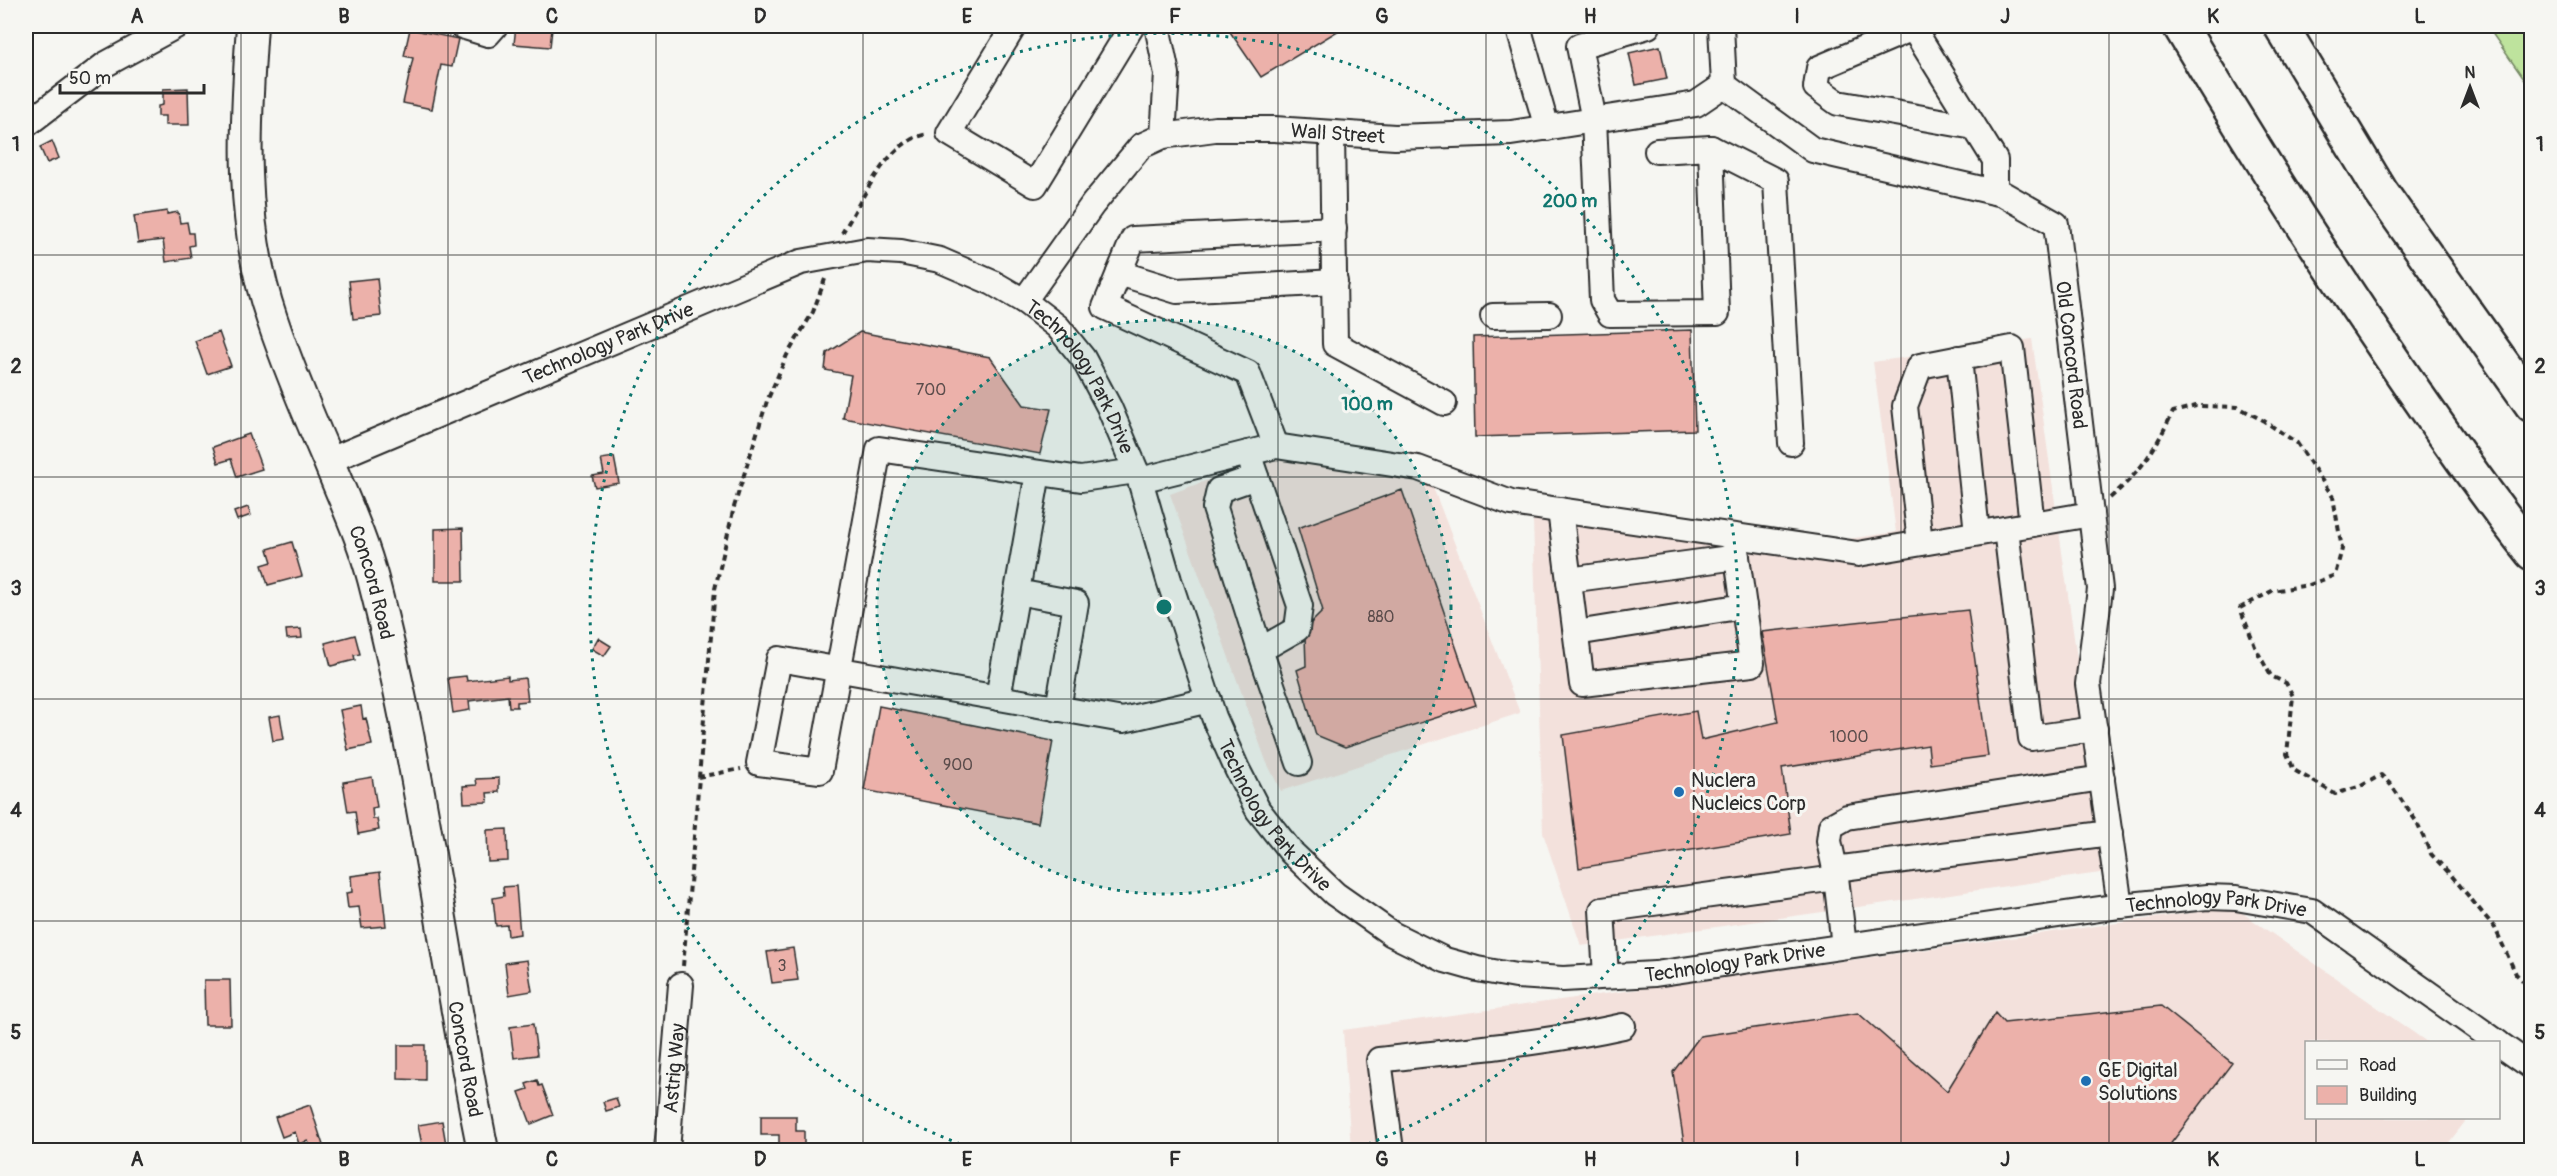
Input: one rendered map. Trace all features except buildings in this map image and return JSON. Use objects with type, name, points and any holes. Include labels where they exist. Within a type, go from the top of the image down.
[{"type":"highway","points":[[2180,26],[2240,126],[2336,277],[2441,430],[2532,553]]},
{"type":"highway","points":[[2281,26],[2381,192],[2532,405]]},
{"type":"main road","name":"Concord Road","points":[[252,26],[245,158],[257,265],[271,318],[357,527],[373,579],[401,697],[483,1150]]},
{"type":"street","points":[[26,125],[106,64],[176,26]]},
{"type":"street","points":[[462,26],[488,34],[495,26]]},
{"type":"street","points":[[1014,26],[948,133],[1035,185],[1132,26]]},
{"type":"street","points":[[1157,26],[1167,74],[1163,136]]},
{"type":"street","points":[[1518,26],[1547,128]]},
{"type":"street","points":[[1648,26],[1579,46],[1594,120],[1602,300],[1610,314],[1717,313],[1711,148]]},
{"type":"street","points":[[1720,26],[1724,85]]},
{"type":"street","points":[[1974,127],[1838,103],[1816,87],[1819,69],[1913,28],[1995,160],[1995,192]]},
{"type":"street","name":"Wall Street","points":[[1024,301],[1093,204],[1141,146],[1163,136],[1215,129],[1274,129],[1395,137],[1511,133],[1696,104],[1724,85]]},
{"type":"street","name":"Old Concord Road","points":[[1724,85],[1813,150],[2003,194],[2056,224],[2100,590],[2088,684],[2121,906]]},
{"type":"street","points":[[1332,133],[1335,344],[1444,403]]},
{"type":"street","points":[[1657,151],[1711,148],[1776,181],[1791,443]]},
{"type":"street","points":[[1276,446],[1248,373],[1105,307],[1133,239],[1334,229]]},
{"type":"street","name":"Technology Park Drive","points":[[328,461],[801,261],[867,250],[901,252],[940,260],[993,283],[1024,301],[1058,327],[1083,358],[1109,407],[1138,476],[1169,580],[1209,700],[1237,769],[1258,810],[1291,852],[1335,894],[1392,934],[1445,960],[1477,969],[1516,976],[1563,979],[1655,974],[2121,906],[2207,897],[2236,898],[2312,911],[2495,1041]]},
{"type":"street","points":[[1119,273],[1177,291],[1335,282]]},
{"type":"street","points":[[1493,316],[1549,315]]},
{"type":"street","points":[[1920,543],[1905,406],[1920,366],[2012,348],[2032,524]]},
{"type":"street","points":[[1959,358],[1977,533]]},
{"type":"street","points":[[1209,700],[1123,720],[838,670],[779,659],[759,763],[820,771],[838,670],[879,449],[1081,479],[1138,476],[1276,446],[1418,468],[1511,503],[1560,510],[1736,546],[1858,554],[2091,514]]},
{"type":"street","points":[[1248,453],[1300,606],[1297,629],[1260,650]]},
{"type":"street","points":[[998,698],[1038,473]]},
{"type":"street","points":[[1256,477],[1219,490],[1215,508],[1299,763]]},
{"type":"street","points":[[1560,510],[1582,684],[1752,664],[1736,546]]},
{"type":"street","points":[[2006,529],[2031,738],[2095,729]]},
{"type":"street","points":[[1569,580],[1736,546]]},
{"type":"street","points":[[1017,592],[1076,603],[1058,709]]},
{"type":"street","points":[[1576,633],[1744,606]]},
{"type":"street","points":[[1844,946],[1836,874],[1829,841],[1831,826],[1847,817],[2102,778]]},
{"type":"street","points":[[1606,976],[1602,910],[2110,832]]},
{"type":"street","name":"Astrig Way","points":[[667,1150],[681,985]]},
{"type":"street","points":[[1391,1150],[1379,1060],[1508,1047],[1575,1037],[1623,1026]]},
{"type":"street","name":"Technology Park Drive","points":[[2500,1044],[2532,1067]]},
{"type":"path","points":[[681,985],[715,588],[734,507],[767,401],[787,355],[813,312],[842,233],[872,180],[896,152],[908,142],[924,135],[948,133]]},
{"type":"path","points":[[2091,514],[2137,474],[2153,452],[2173,412],[2196,406],[2238,407],[2297,443],[2333,497],[2342,549],[2336,575],[2310,585],[2271,591],[2240,608],[2256,649],[2271,676],[2286,683],[2293,696],[2287,754],[2294,770],[2334,794],[2361,786],[2381,776],[2391,785],[2416,821],[2431,854],[2495,928],[2516,974],[2532,990]]},
{"type":"path","points":[[698,777],[735,772],[759,763]]},
{"type":"shaded area","points":[[2032,339],[2107,872],[1581,946],[1543,833],[1533,521],[1539,496],[1833,541],[1896,532],[1873,362]]},
{"type":"shaded area","points":[[1276,455],[1427,472],[1520,713],[1281,791],[1266,761],[1170,494]]},
{"type":"shaded area","points":[[2234,907],[2426,1041],[2305,1041],[2305,1119],[2467,1119],[2443,1150],[1351,1150],[1343,1030]]},
{"type":"green space","points":[[2487,26],[2531,26],[2531,89]]},
{"type":"place","name":"Nuclera Nucleics Corp","points":[[1679,792]]},
{"type":"place","name":"GE Digital Solutions","points":[[2086,1081]]}]
